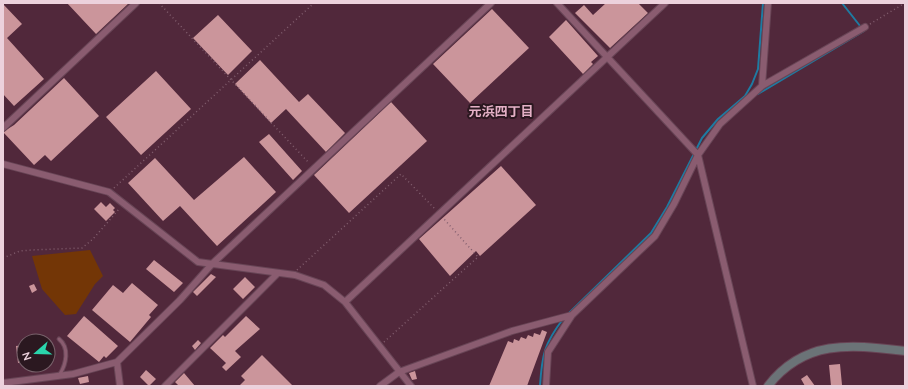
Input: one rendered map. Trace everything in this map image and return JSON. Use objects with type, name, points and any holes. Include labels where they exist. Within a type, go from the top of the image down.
[{"type":"street","points":[[3,128],[136,3]]},
{"type":"street","points":[[3,383],[59,376],[91,370],[117,362],[180,300],[212,264],[491,3]]},
{"type":"street","points":[[557,3],[696,153],[754,386]]},
{"type":"street","points":[[344,302],[606,56],[665,3]]},
{"type":"street","points":[[762,86],[768,3]]},
{"type":"street","points":[[546,386],[548,352],[572,315],[655,236],[674,204],[696,153],[720,124],[762,86],[862,28]]},
{"type":"street","points":[[3,164],[109,192],[198,262],[295,276],[324,285],[344,302],[411,386]]},
{"type":"street","points":[[165,386],[278,273]]},
{"type":"street","points":[[380,386],[399,372],[512,331],[572,315]]},
{"type":"street","points":[[768,386],[783,371],[793,364],[824,349],[852,346],[905,351]]},
{"type":"street","points":[[117,362],[120,386]]},
{"type":"lane","points":[[59,339],[63,342],[66,360],[59,376]]},
{"type":"path","points":[[159,3],[314,168]]},
{"type":"path","points":[[109,192],[314,3]]},
{"type":"path","points":[[862,28],[905,3]]},
{"type":"path","points":[[3,258],[20,251],[82,248],[93,239],[124,203]]},
{"type":"shaded area","points":[[90,250],[103,276],[95,284],[76,314],[65,315],[42,289],[32,256]]},
{"type":"building","points":[[67,3],[129,3],[96,34]]},
{"type":"building","points":[[606,3],[638,3],[648,13],[610,48],[575,13],[584,5],[593,15]]},
{"type":"building","points":[[3,4],[22,24],[7,38],[44,79],[14,106],[3,94]]},
{"type":"building","points":[[492,9],[529,48],[470,103],[433,64]]},
{"type":"building","points":[[218,15],[252,51],[228,75],[193,38]]},
{"type":"building","points":[[566,20],[598,56],[591,62],[593,64],[583,74],[549,37]]},
{"type":"building","points":[[260,60],[299,102],[308,94],[345,133],[326,152],[286,109],[271,123],[235,84]]},
{"type":"building","points":[[156,71],[191,109],[141,155],[106,117]]},
{"type":"building","points":[[64,78],[99,116],[51,161],[45,155],[34,165],[3,132],[14,125]]},
{"type":"building","points":[[391,102],[427,141],[349,213],[314,175]]},
{"type":"building","points":[[269,134],[302,171],[293,180],[259,142]]},
{"type":"building","points":[[244,157],[276,192],[217,246],[180,206],[163,221],[128,183],[155,158],[194,200]]},
{"type":"building","points":[[501,166],[536,205],[480,256],[476,251],[450,276],[419,239]]},
{"type":"building","points":[[101,202],[106,207],[110,203],[115,208],[113,210],[115,212],[106,221],[94,209]]},
{"type":"building","points":[[154,260],[183,283],[174,292],[146,269]]},
{"type":"building","points":[[211,274],[216,277],[197,296],[193,292]]},
{"type":"building","points":[[245,277],[255,287],[243,299],[233,289]]},
{"type":"building","points":[[132,283],[158,305],[149,315],[151,317],[130,342],[92,310],[113,285],[123,293]]},
{"type":"building","points":[[34,284],[37,290],[32,293],[29,286]]},
{"type":"building","points":[[84,316],[118,346],[106,358],[104,356],[99,362],[67,336]]},
{"type":"building","points":[[246,316],[260,329],[235,351],[241,357],[226,371],[222,367],[226,363],[210,348],[223,335],[225,337]]},
{"type":"building","points":[[542,330],[547,332],[527,386],[489,386],[508,341],[513,343],[514,339],[519,341],[521,337],[526,339],[528,335],[533,337],[534,333],[540,335]]},
{"type":"building","points":[[198,340],[201,343],[195,350],[192,346]]},
{"type":"building","points":[[262,355],[293,386],[239,386],[245,380],[241,376]]},
{"type":"building","points":[[840,364],[842,385],[831,386],[829,365]]},
{"type":"building","points":[[146,370],[156,379],[149,386],[140,377]]},
{"type":"building","points":[[415,371],[417,379],[412,380],[409,373]]},
{"type":"building","points":[[184,373],[195,386],[179,386],[175,382]]},
{"type":"building","points":[[807,375],[815,386],[805,386],[801,379]]},
{"type":"building","points":[[88,376],[89,382],[80,384],[78,378]]},
{"type":"waterway","points":[[569,313],[651,233],[667,207],[702,138],[718,119],[745,96],[758,69],[763,3]]},
{"type":"waterway","points":[[758,94],[864,31],[842,3]]},
{"type":"waterway","points":[[540,386],[545,350],[563,319]]},
{"type":"district","name":"元浜四丁目","points":[[501,111]]}]
